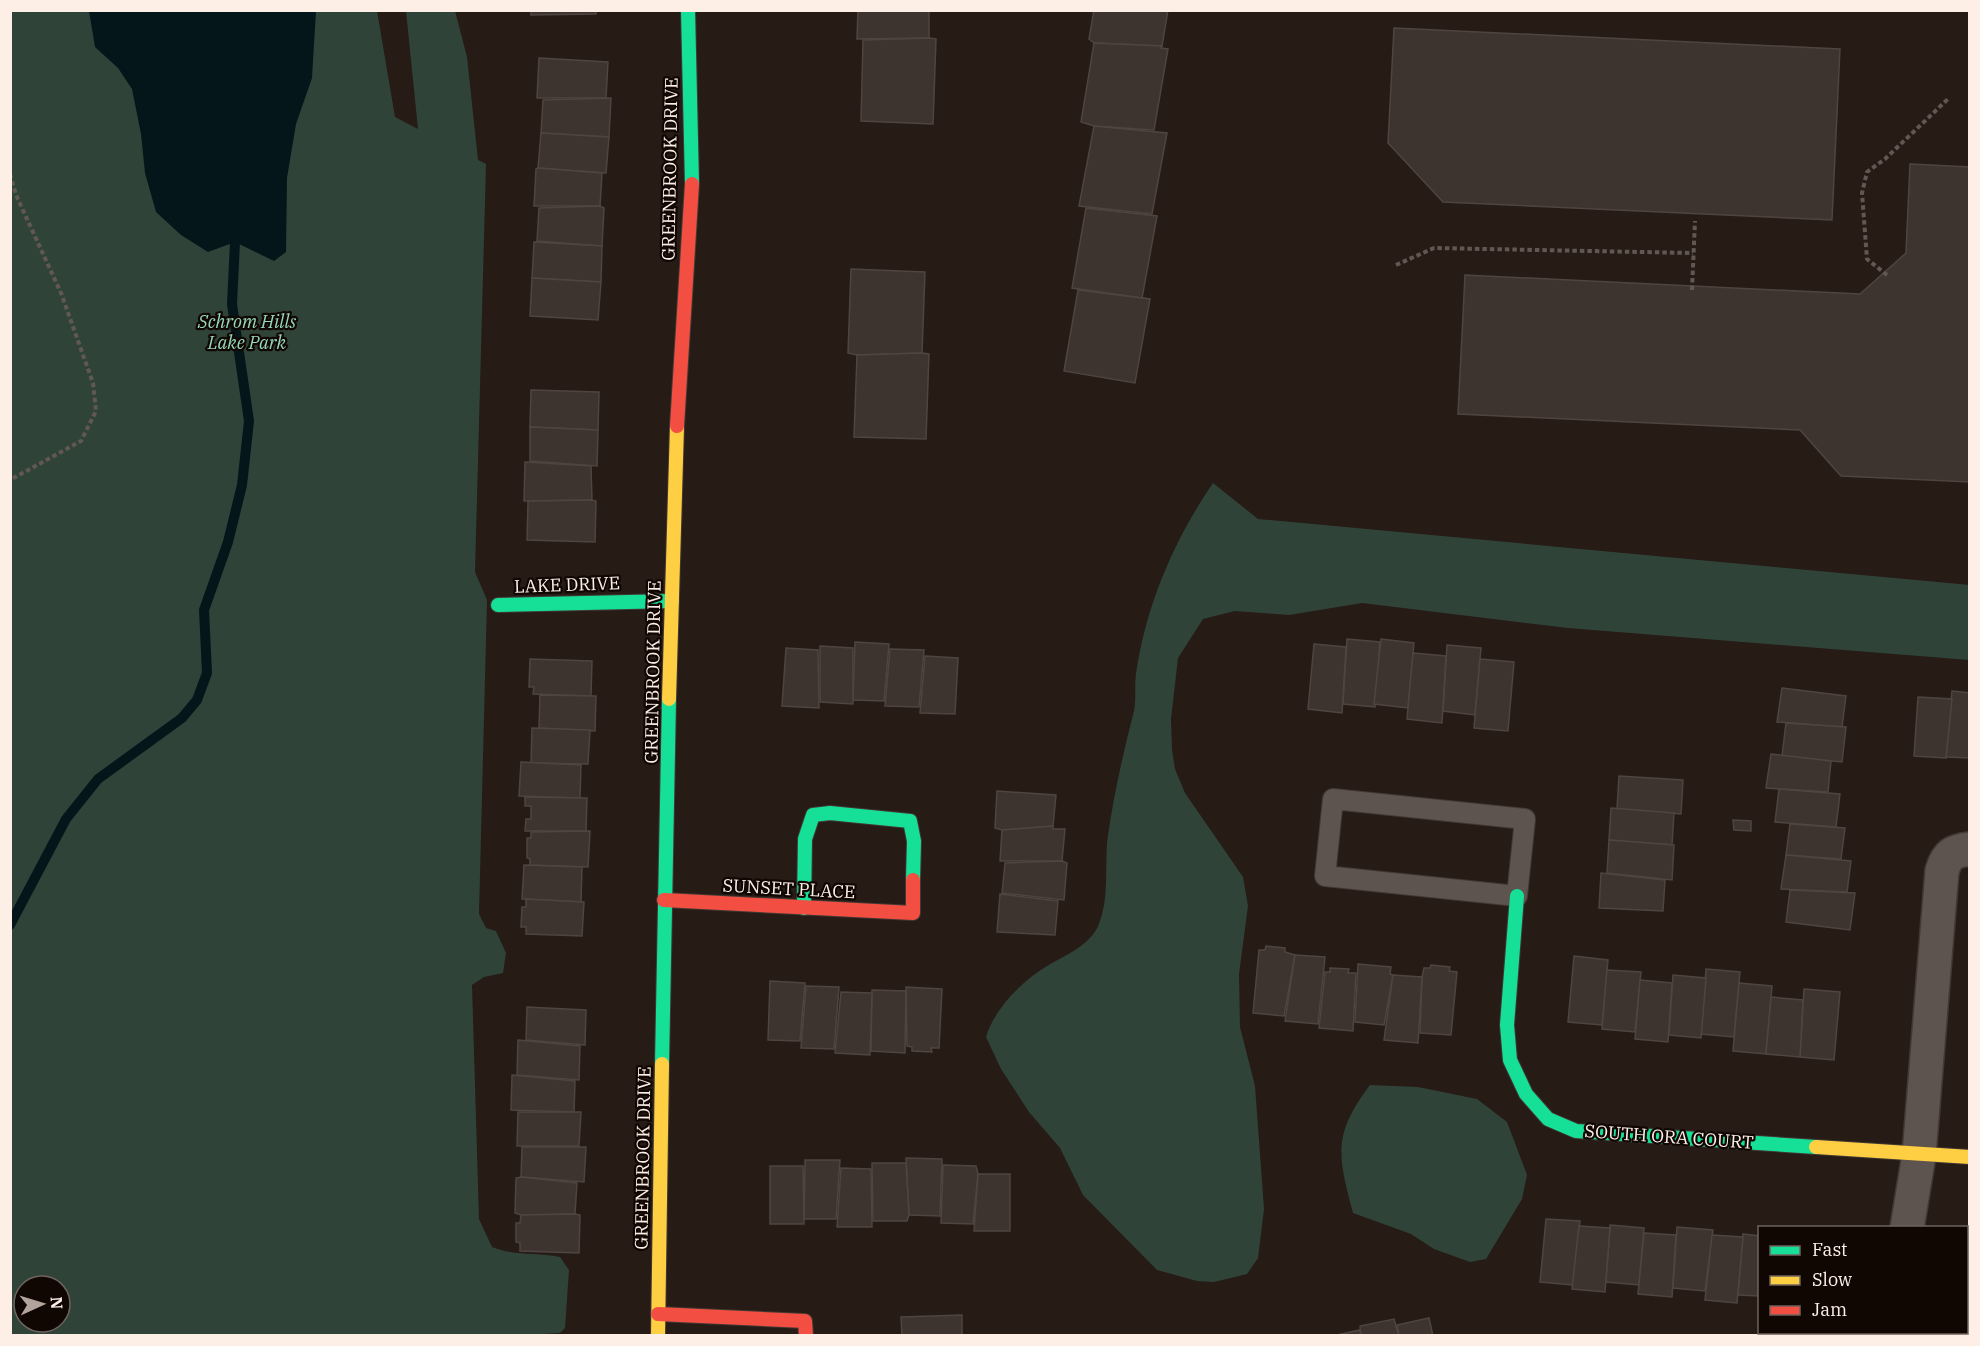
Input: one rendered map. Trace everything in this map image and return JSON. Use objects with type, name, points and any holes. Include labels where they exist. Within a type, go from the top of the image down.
[{"type":"street","name":"GREENBROOK DRIVE","points":[[658,1335],[664,900],[677,422],[692,195],[688,10]]},
{"type":"street","name":"LAKE DRIVE","points":[[498,605],[672,601]]},
{"type":"street","name":"SUNSET PLACE","points":[[664,900],[804,908],[913,913],[914,841],[910,821],[830,813],[813,815],[805,839],[804,908]]},
{"type":"street","points":[[1907,1226],[1919,1155],[1942,871],[1946,858],[1950,854],[1970,849]]},
{"type":"street","name":"SOUTH ORA COURT","points":[[1517,896],[1507,1025],[1510,1060],[1526,1095],[1548,1119],[1576,1131],[1970,1157]]},
{"type":"street","points":[[658,1314],[805,1321],[806,1335]]},
{"type":"lane","points":[[1333,799],[1525,819],[1517,896],[1325,876],[1333,799]]},
{"type":"path","points":[[1887,275],[1867,259],[1862,193],[1867,172],[1885,159],[1949,98]]},
{"type":"path","points":[[10,174],[16,195],[61,293],[93,383],[96,411],[81,441],[10,480]]},
{"type":"path","points":[[1692,290],[1695,221]]},
{"type":"path","points":[[1396,265],[1434,248],[1693,253]]},
{"type":"green space","name":"Schrom Hills Lake Park","points":[[10,11],[377,11],[395,117],[418,129],[406,11],[455,11],[467,57],[478,160],[486,164],[475,572],[487,600],[479,914],[486,928],[496,931],[506,953],[503,973],[484,977],[472,985],[479,1219],[492,1247],[510,1252],[560,1257],[569,1270],[565,1328],[560,1333],[506,1336],[11,1335]]},
{"type":"green space","points":[[1213,483],[1258,519],[1970,585],[1969,660],[1568,628],[1362,603],[1289,615],[1235,611],[1203,619],[1178,658],[1171,719],[1172,750],[1175,769],[1185,793],[1243,877],[1248,906],[1239,974],[1240,1027],[1255,1086],[1264,1209],[1258,1258],[1247,1274],[1214,1282],[1197,1281],[1157,1270],[1083,1195],[1060,1148],[1029,1112],[1001,1069],[986,1037],[1002,1006],[1019,988],[1037,972],[1083,944],[1095,932],[1099,924],[1104,902],[1110,820],[1134,710],[1136,674],[1147,623],[1154,598],[1174,550]]},
{"type":"green space","points":[[1370,1085],[1418,1087],[1477,1099],[1507,1122],[1527,1175],[1522,1199],[1486,1259],[1470,1262],[1434,1249],[1411,1234],[1353,1213],[1344,1176],[1342,1146],[1349,1118]]},
{"type":"shaded area","points":[[89,11],[316,11],[312,78],[296,124],[287,178],[286,252],[274,261],[235,242],[208,252],[181,235],[156,212],[145,173],[141,134],[132,89],[118,68],[95,47]]},
{"type":"building","points":[[531,10],[596,10],[596,14],[531,15]]},
{"type":"building","points":[[858,10],[929,10],[929,38],[857,39]]},
{"type":"building","points":[[1094,10],[1168,10],[1162,46],[1094,43],[1089,39]]},
{"type":"building","points":[[1394,28],[1840,49],[1832,220],[1443,202],[1388,143]]},
{"type":"building","points":[[936,39],[933,124],[861,121],[863,40]]},
{"type":"building","points":[[1094,43],[1162,46],[1161,48],[1168,49],[1154,130],[1094,126],[1081,122]]},
{"type":"building","points":[[539,58],[608,62],[606,98],[537,98]]},
{"type":"building","points":[[611,98],[609,137],[541,133],[543,100]]},
{"type":"building","points":[[1094,126],[1167,133],[1152,214],[1079,206]]},
{"type":"building","points":[[541,133],[609,137],[606,173],[538,168]]},
{"type":"building","points":[[1910,164],[1970,167],[1970,482],[1841,476],[1800,430],[1458,414],[1465,275],[1860,294],[1906,253]]},
{"type":"building","points":[[536,169],[602,173],[600,206],[534,206]]},
{"type":"building","points":[[600,206],[604,208],[602,246],[537,241],[539,208]]},
{"type":"building","points":[[1086,208],[1157,216],[1142,298],[1072,288]]},
{"type":"building","points":[[534,242],[602,246],[601,282],[532,278]]},
{"type":"building","points":[[851,269],[925,272],[922,353],[857,355],[848,353]]},
{"type":"building","points":[[532,278],[601,282],[598,320],[530,316]]},
{"type":"building","points":[[1078,290],[1150,299],[1135,383],[1064,371]]},
{"type":"building","points":[[929,354],[926,439],[854,437],[857,355]]},
{"type":"building","points":[[531,390],[599,392],[598,430],[530,427]]},
{"type":"building","points":[[530,427],[598,430],[597,466],[530,461]]},
{"type":"building","points":[[525,462],[591,466],[592,500],[524,501]]},
{"type":"building","points":[[528,501],[596,501],[595,542],[527,540]]},
{"type":"building","points":[[1347,639],[1380,642],[1375,707],[1343,704]]},
{"type":"building","points":[[1381,639],[1414,643],[1408,708],[1374,704]]},
{"type":"building","points":[[855,642],[889,644],[884,701],[853,700]]},
{"type":"building","points":[[1314,644],[1346,647],[1342,713],[1308,709]]},
{"type":"building","points":[[1447,645],[1481,648],[1475,715],[1443,711]]},
{"type":"building","points":[[820,646],[853,648],[853,704],[820,702]]},
{"type":"building","points":[[786,648],[818,650],[819,708],[782,706]]},
{"type":"building","points":[[890,649],[924,650],[919,707],[885,706]]},
{"type":"building","points":[[1413,653],[1446,656],[1442,723],[1407,719]]},
{"type":"building","points":[[925,656],[958,658],[955,714],[920,713]]},
{"type":"building","points":[[530,659],[592,661],[591,696],[533,694],[534,687],[529,687]]},
{"type":"building","points":[[1480,659],[1514,662],[1508,731],[1474,728]]},
{"type":"building","points":[[1782,688],[1846,696],[1842,727],[1777,722]]},
{"type":"building","points":[[1952,691],[1970,693],[1970,758],[1946,757]]},
{"type":"building","points":[[540,695],[596,696],[595,731],[539,728]]},
{"type":"building","points":[[1918,697],[1952,699],[1946,758],[1914,756]]},
{"type":"building","points":[[1786,723],[1846,727],[1842,762],[1782,756]]},
{"type":"building","points":[[532,728],[590,730],[588,764],[531,763]]},
{"type":"building","points":[[1771,754],[1831,761],[1828,792],[1766,788]]},
{"type":"building","points":[[521,762],[581,765],[580,798],[519,796]]},
{"type":"building","points":[[1619,776],[1683,780],[1681,814],[1617,809]]},
{"type":"building","points":[[1779,789],[1840,794],[1836,827],[1775,822]]},
{"type":"building","points":[[997,791],[1056,795],[1053,826],[1002,830],[995,828]]},
{"type":"building","points":[[525,797],[587,798],[586,831],[525,831],[526,819],[531,819],[531,806],[525,806]]},
{"type":"building","points":[[1611,808],[1674,813],[1672,845],[1609,840]]},
{"type":"building","points":[[1733,820],[1751,821],[1751,831],[1734,830]]},
{"type":"building","points":[[1790,824],[1845,828],[1841,859],[1786,855]]},
{"type":"building","points":[[1053,826],[1053,829],[1065,829],[1062,861],[1000,861],[1002,830]]},
{"type":"building","points":[[590,831],[588,867],[530,865],[530,859],[527,858],[527,838],[531,838],[531,832]]},
{"type":"building","points":[[1609,840],[1674,845],[1672,880],[1607,873]]},
{"type":"building","points":[[1786,855],[1851,861],[1847,892],[1781,889]]},
{"type":"building","points":[[1062,861],[1067,863],[1064,900],[1002,893],[1005,863]]},
{"type":"building","points":[[524,865],[582,867],[581,902],[522,899]]},
{"type":"building","points":[[1601,873],[1665,880],[1663,911],[1599,908]]},
{"type":"building","points":[[1790,890],[1855,893],[1850,930],[1786,922]]},
{"type":"building","points":[[1000,894],[1058,901],[1055,935],[997,932]]},
{"type":"building","points":[[526,899],[584,902],[582,936],[526,934],[526,927],[521,927],[522,907],[526,907]]},
{"type":"building","points":[[1266,946],[1285,948],[1285,952],[1295,955],[1284,1016],[1253,1013],[1259,950],[1265,950]]},
{"type":"building","points":[[1295,955],[1325,957],[1318,1024],[1285,1021]]},
{"type":"building","points":[[1574,956],[1608,960],[1602,1025],[1568,1022]]},
{"type":"building","points":[[1358,964],[1391,967],[1390,974],[1393,975],[1384,1025],[1355,1022]]},
{"type":"building","points":[[1431,965],[1450,967],[1449,971],[1457,972],[1451,1035],[1420,1033],[1422,977],[1424,968],[1430,968]]},
{"type":"building","points":[[1330,968],[1349,969],[1348,973],[1356,973],[1353,1031],[1319,1028],[1325,972],[1330,972]]},
{"type":"building","points":[[1706,969],[1740,972],[1734,1037],[1701,1034]]},
{"type":"building","points":[[1607,970],[1641,972],[1635,1032],[1602,1029]]},
{"type":"building","points":[[1393,975],[1422,977],[1418,1043],[1384,1040]]},
{"type":"building","points":[[1673,975],[1706,978],[1701,1038],[1669,1035]]},
{"type":"building","points":[[1640,980],[1672,983],[1668,1042],[1635,1039]]},
{"type":"building","points":[[770,981],[805,983],[800,1041],[768,1040]]},
{"type":"building","points":[[1739,983],[1772,986],[1766,1054],[1733,1051]]},
{"type":"building","points":[[806,986],[839,987],[834,1049],[801,1048]]},
{"type":"building","points":[[906,987],[942,989],[939,1048],[931,1048],[932,1052],[912,1051],[912,1047],[907,1046]]},
{"type":"building","points":[[1804,989],[1840,992],[1834,1060],[1800,1057]]},
{"type":"building","points":[[872,990],[906,991],[905,1053],[871,1051]]},
{"type":"building","points":[[841,992],[872,993],[870,1055],[835,1053]]},
{"type":"building","points":[[1771,997],[1803,1000],[1800,1057],[1766,1054]]},
{"type":"building","points":[[527,1007],[586,1010],[585,1045],[526,1040]]},
{"type":"building","points":[[518,1040],[580,1046],[579,1080],[517,1075]]},
{"type":"building","points":[[512,1075],[575,1081],[574,1112],[511,1110]]},
{"type":"building","points":[[518,1112],[581,1112],[579,1146],[517,1146]]},
{"type":"building","points":[[522,1147],[586,1147],[584,1182],[521,1177]]},
{"type":"building","points":[[906,1158],[942,1159],[940,1216],[909,1215]]},
{"type":"building","points":[[805,1160],[840,1160],[836,1219],[804,1219]]},
{"type":"building","points":[[872,1163],[906,1163],[909,1215],[907,1221],[873,1221]]},
{"type":"building","points":[[943,1165],[976,1166],[978,1174],[973,1224],[941,1223]]},
{"type":"building","points":[[770,1166],[803,1166],[804,1224],[770,1224]]},
{"type":"building","points":[[841,1168],[871,1169],[872,1227],[837,1227]]},
{"type":"building","points":[[978,1174],[1010,1174],[1010,1231],[974,1231]]},
{"type":"building","points":[[516,1178],[577,1183],[575,1214],[521,1215],[515,1213]]},
{"type":"building","points":[[521,1215],[580,1215],[579,1253],[520,1251],[520,1243],[516,1242],[516,1223],[520,1223]]},
{"type":"building","points":[[1546,1219],[1580,1221],[1573,1285],[1540,1282]]},
{"type":"building","points":[[1610,1225],[1644,1228],[1639,1285],[1606,1282]]},
{"type":"building","points":[[1579,1226],[1610,1228],[1605,1292],[1572,1289]]},
{"type":"building","points":[[1677,1227],[1713,1230],[1705,1291],[1673,1288]]},
{"type":"building","points":[[1644,1233],[1676,1235],[1672,1297],[1638,1294]]},
{"type":"building","points":[[1743,1234],[1758,1236],[1758,1296],[1738,1295]]},
{"type":"building","points":[[1712,1235],[1743,1237],[1737,1303],[1705,1300]]},
{"type":"building","points":[[962,1315],[962,1336],[902,1336],[901,1317]]},
{"type":"building","points":[[1429,1318],[1433,1336],[1399,1336],[1397,1325]]},
{"type":"building","points":[[1394,1319],[1399,1336],[1361,1336],[1360,1326]]},
{"type":"building","points":[[1360,1330],[1361,1336],[1332,1336]]},
{"type":"waterway","points":[[10,925],[66,819],[98,779],[182,718],[197,700],[207,673],[204,610],[228,542],[242,485],[249,421],[232,304],[235,242]]},
{"type":"traffic: fast","points":[[688,10],[692,184]]},
{"type":"traffic: fast","points":[[498,605],[672,601]]},
{"type":"traffic: fast","points":[[662,1064],[669,699]]},
{"type":"traffic: fast","points":[[804,908],[805,839],[813,815],[830,813],[910,821],[914,841],[913,880]]},
{"type":"traffic: fast","points":[[1517,896],[1507,1025],[1510,1060],[1526,1094],[1548,1119],[1576,1131],[1816,1147]]},
{"type":"traffic: slow","points":[[669,699],[677,426]]},
{"type":"traffic: slow","points":[[658,1336],[662,1064]]},
{"type":"traffic: slow","points":[[1816,1147],[1970,1157]]},
{"type":"traffic: jam","points":[[677,426],[692,184]]},
{"type":"traffic: jam","points":[[664,900],[913,913],[913,880]]},
{"type":"traffic: jam","points":[[658,1314],[805,1321],[806,1336]]}]
